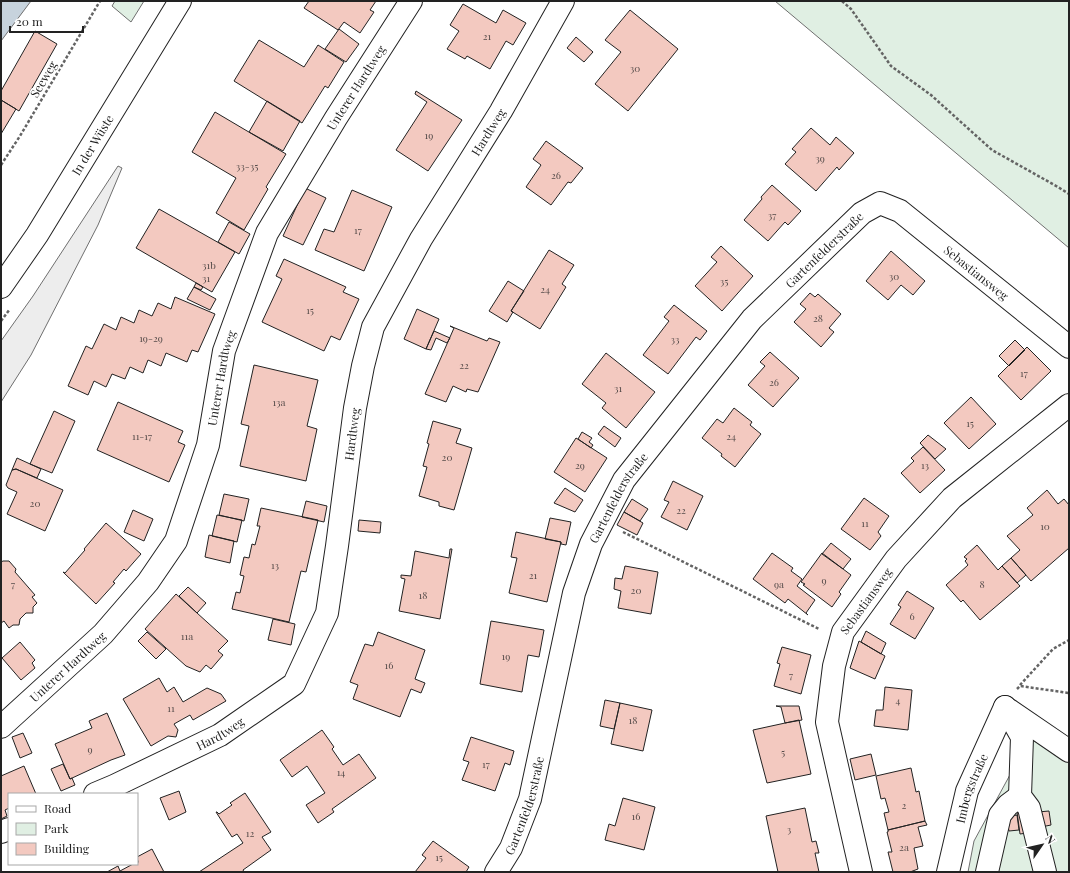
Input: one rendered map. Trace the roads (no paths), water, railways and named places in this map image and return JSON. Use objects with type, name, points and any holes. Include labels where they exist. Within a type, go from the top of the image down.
[{"type":"street","name":"In der Wüste","points":[[1,287],[41,228],[180,1]]},
{"type":"street","name":"Unterer Hardtweg","points":[[1,727],[103,634],[148,582],[176,542],[208,445],[224,350],[267,233],[336,118],[411,1]]},
{"type":"street","name":"Hardtweg","points":[[97,793],[220,735],[294,684],[327,613],[355,408],[363,366],[373,327],[420,238],[501,110],[563,1]]},
{"type":"street","name":"Sebastiansweg","points":[[880,203],[900,211],[1069,347]]},
{"type":"street","name":"Gartenfelderstraße","points":[[496,872],[511,848],[530,799],[574,593],[591,544],[624,480],[752,319],[862,213],[880,203]]},
{"type":"street","name":"Sebastiansweg","points":[[861,872],[827,722],[834,666],[843,632],[896,559],[952,498],[1069,406]]},
{"type":"street","points":[[1005,707],[1069,751]]},
{"type":"street","points":[[1005,707],[1022,738],[1020,796],[1029,808],[1045,872]]},
{"type":"street","name":"Imbergstraße","points":[[948,872],[966,791],[1005,707]]},
{"type":"street","points":[[987,872],[1000,815],[1008,805],[1020,796]]}]
